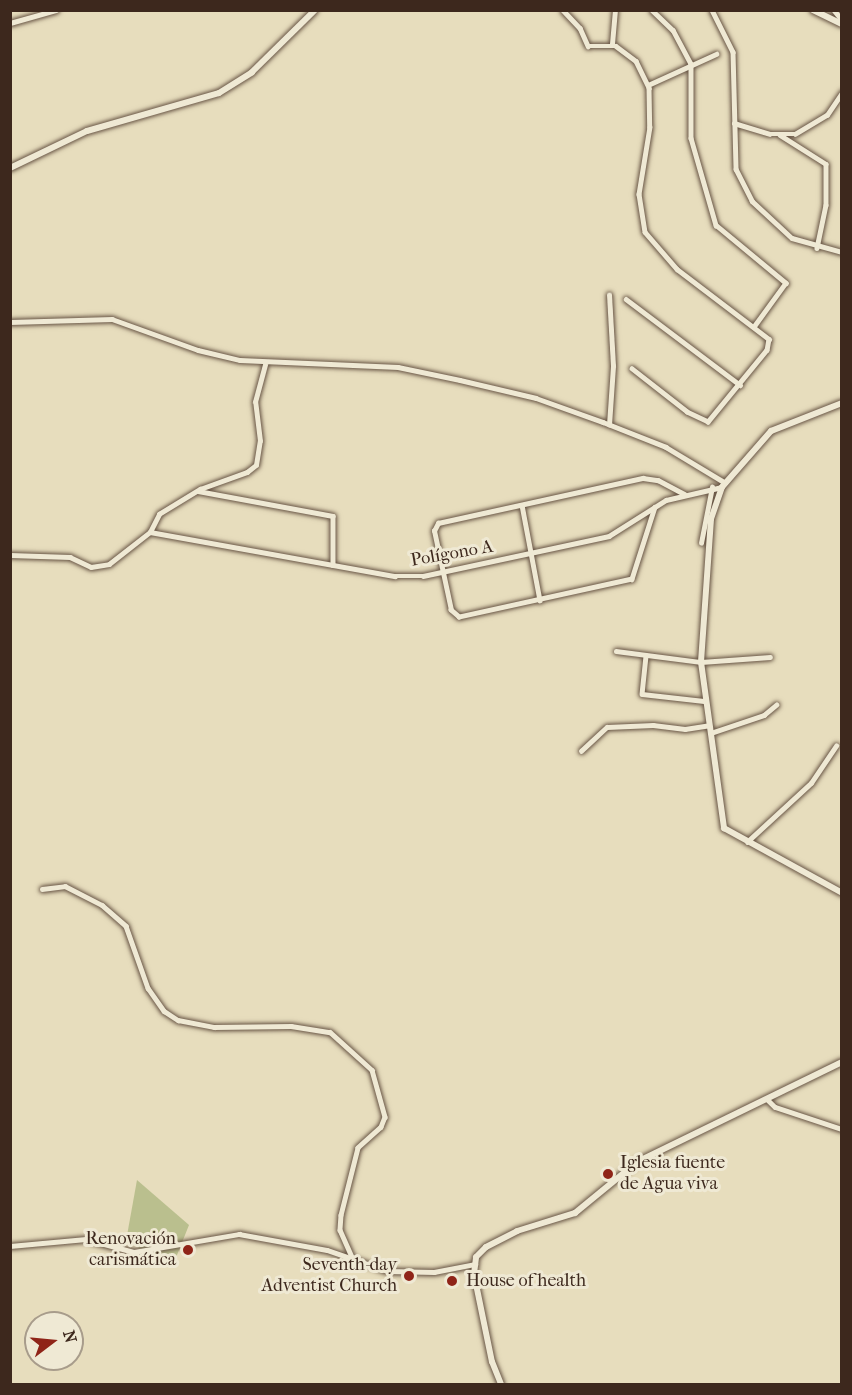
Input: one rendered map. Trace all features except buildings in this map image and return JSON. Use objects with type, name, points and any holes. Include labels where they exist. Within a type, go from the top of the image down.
[{"type":"street","points":[[10,23],[56,10]]},
{"type":"street","points":[[10,168],[87,131],[226,90],[252,72],[315,10]]},
{"type":"street","points":[[562,10],[580,28],[588,46],[612,45],[636,61],[648,85],[650,127],[639,194],[645,232],[677,269],[754,327],[770,345],[741,384],[708,422],[687,412],[632,369]]},
{"type":"street","points":[[612,45],[615,10]]},
{"type":"street","points":[[652,10],[673,30],[691,64],[691,138],[716,225],[786,283],[754,327]]},
{"type":"street","points":[[712,10],[733,52],[736,169],[752,201],[792,238],[817,248],[842,252]]},
{"type":"street","points":[[813,10],[842,22]]},
{"type":"street","points":[[834,10],[842,22]]},
{"type":"street","points":[[648,85],[716,54]]},
{"type":"street","points":[[780,135],[813,127],[827,115],[842,93]]},
{"type":"street","points":[[734,123],[780,135],[826,164],[826,205],[817,248]]},
{"type":"street","points":[[609,295],[613,377],[609,425]]},
{"type":"street","points":[[626,299],[741,384]]},
{"type":"street","points":[[10,322],[112,318],[198,350],[265,364],[398,367],[536,398],[666,447],[723,485]]},
{"type":"street","points":[[10,555],[70,557],[91,567],[109,564],[150,532],[159,514],[197,491],[228,481],[256,465],[260,441],[255,402],[265,364]]},
{"type":"street","points":[[842,403],[771,431],[723,485],[711,519],[701,662],[704,701],[711,733],[722,823],[728,831],[842,893]]},
{"type":"street","points":[[654,507],[632,579],[459,617],[451,610],[434,531],[438,523],[643,478],[658,480],[684,494]]},
{"type":"street","name":"Polígono A","points":[[150,532],[394,576],[444,571],[609,536],[654,507],[684,494],[723,485]]},
{"type":"street","points":[[700,543],[712,487]]},
{"type":"street","points":[[197,491],[333,516],[333,565]]},
{"type":"street","points":[[522,505],[540,600]]},
{"type":"street","points":[[616,651],[701,662],[770,657]]},
{"type":"street","points":[[646,656],[642,694],[704,701]]},
{"type":"street","points":[[711,733],[764,715],[776,705]]},
{"type":"street","points":[[581,751],[607,727],[653,725],[685,729],[709,725]]},
{"type":"street","points":[[747,842],[811,783],[836,746]]},
{"type":"street","points":[[42,889],[64,886],[102,905],[126,926],[148,988],[164,1011],[178,1020],[195,1025],[291,1026],[330,1032],[372,1070],[385,1117],[381,1127],[358,1148],[341,1215],[340,1230],[354,1262]]},
{"type":"street","points":[[10,1246],[86,1239],[134,1252],[239,1234],[327,1250],[354,1262],[388,1271],[434,1272],[475,1264],[494,1241],[575,1213],[637,1162],[842,1062]]},
{"type":"street","points":[[767,1099],[782,1110],[842,1129]]},
{"type":"street","points":[[475,1264],[492,1362],[501,1384]]},
{"type":"green space","points":[[137,1180],[189,1225],[173,1265],[126,1241]]},
{"type":"place","name":"Iglesia fuente de Agua viva","points":[[608,1174]]},
{"type":"place","name":"Renovación carismática","points":[[188,1250]]},
{"type":"place","name":"Seventh-day Adventist Church","points":[[409,1276]]},
{"type":"place","name":"House of health","points":[[452,1281]]}]
